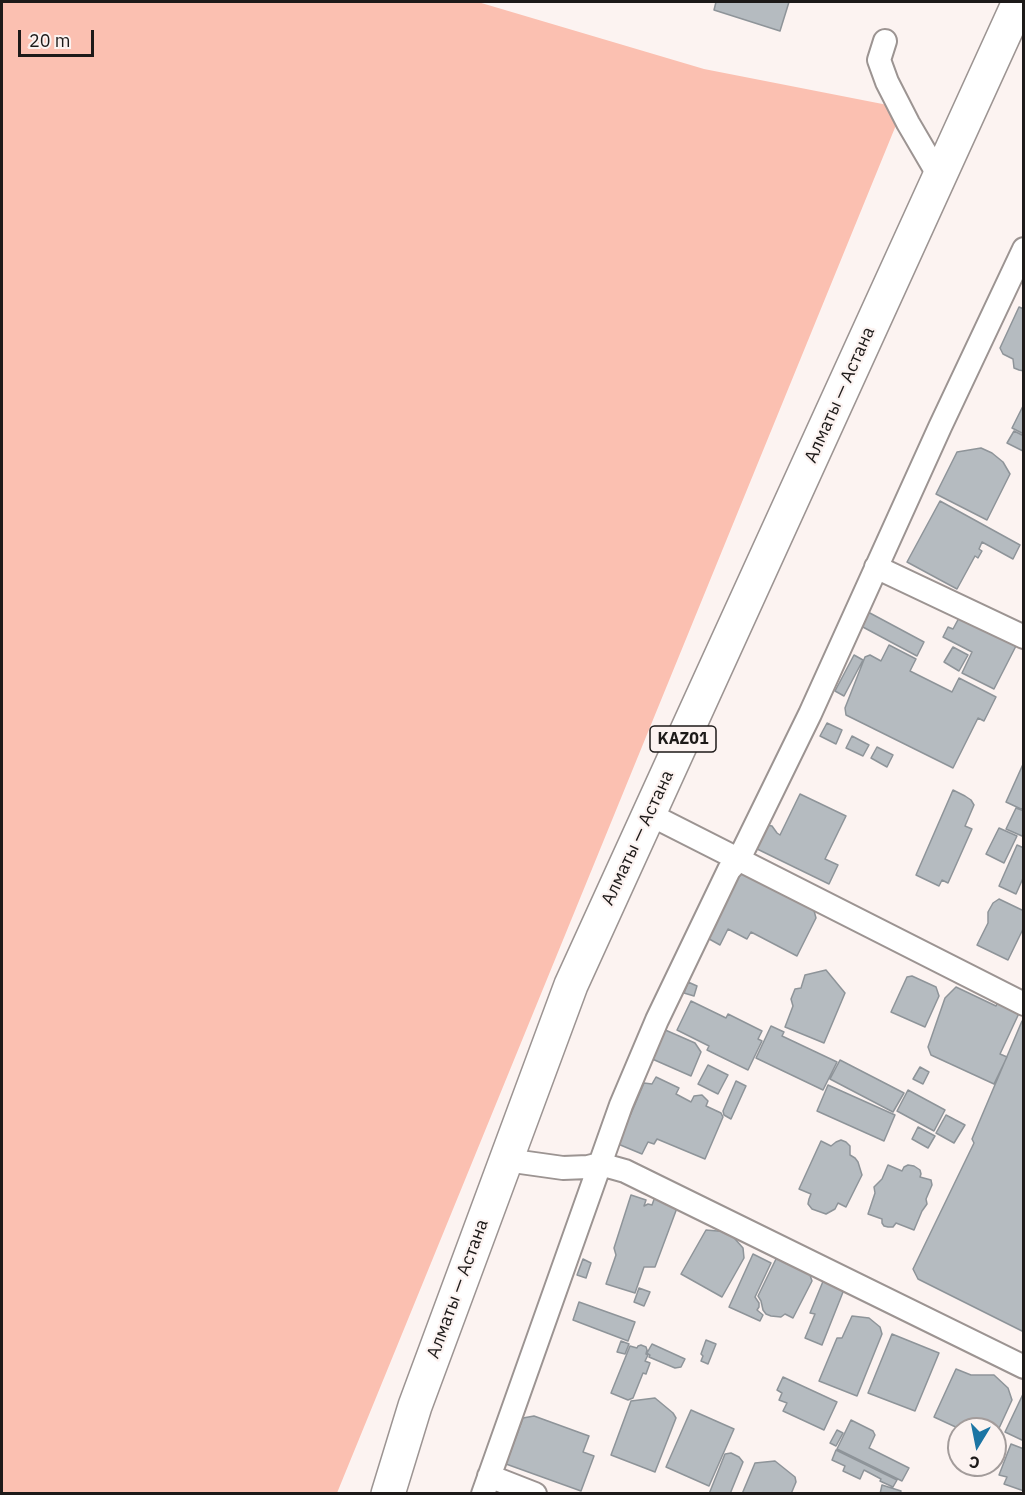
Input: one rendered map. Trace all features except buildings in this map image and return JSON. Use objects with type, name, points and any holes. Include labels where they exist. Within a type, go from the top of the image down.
[{"type":"highway","name":"Алматы — Астана","points":[[388,1494],[415,1406],[571,985],[1019,2]]},
{"type":"street","points":[[885,41],[879,60],[886,82],[939,176]]},
{"type":"street","points":[[535,1494],[486,1485],[621,1105],[657,1020],[729,870],[739,858],[810,714],[876,567],[1015,290],[1023,249]]},
{"type":"street","points":[[876,567],[1023,637]]},
{"type":"street","points":[[649,814],[1023,1004]]},
{"type":"street","points":[[506,1160],[563,1168],[600,1164],[625,1171],[1023,1367]]},
{"type":"shaded area","points":[[2,2],[478,2],[704,69],[903,108],[337,1493],[2,1494]]}]
